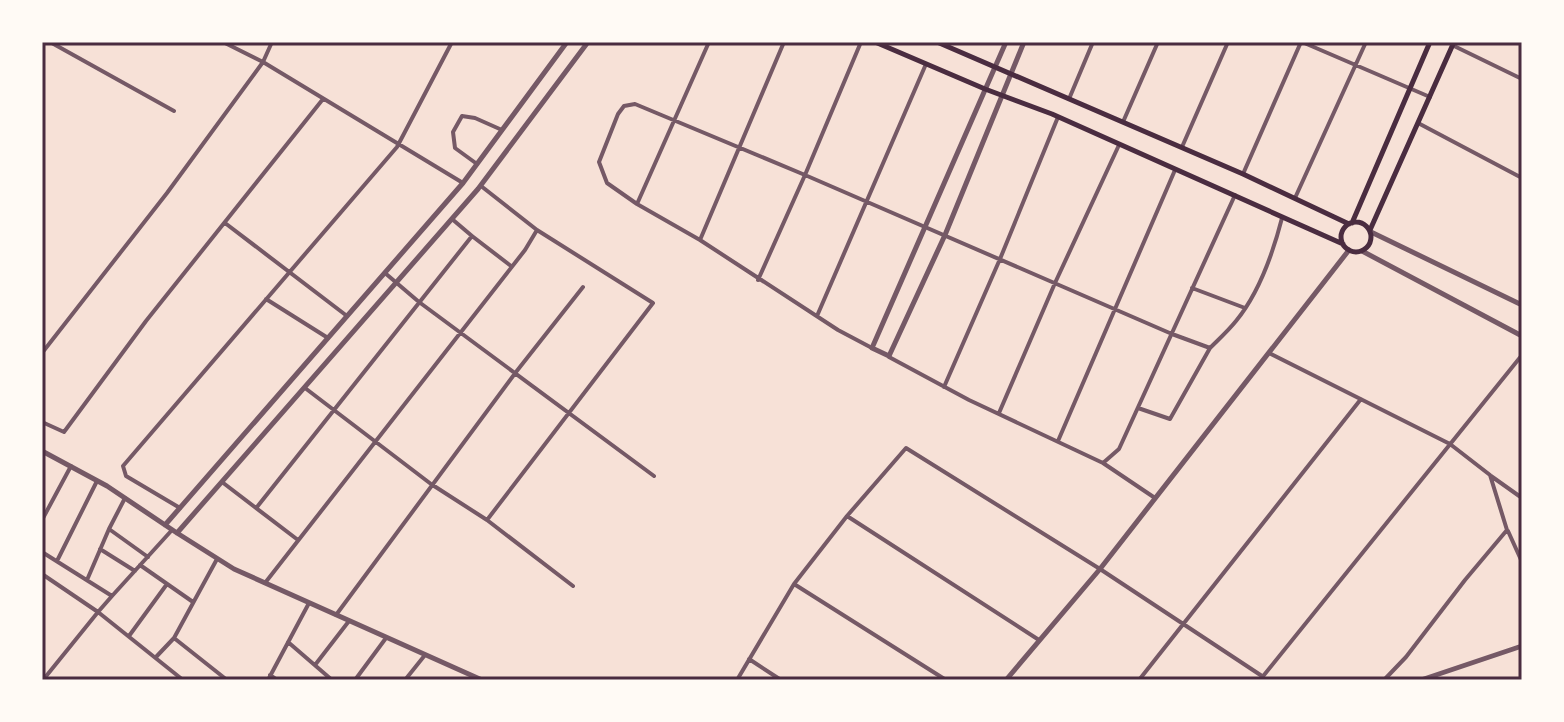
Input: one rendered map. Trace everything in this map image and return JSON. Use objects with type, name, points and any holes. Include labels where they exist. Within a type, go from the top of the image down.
[{"type":"main road","points":[[875,42],[1058,117],[1343,244],[1353,252],[1362,251],[1369,245],[1370,231],[1453,43]]},
{"type":"main road","points":[[939,42],[1351,223],[1362,223],[1370,231]]},
{"type":"main road","points":[[1343,244],[1343,230],[1351,223],[1430,42]]},
{"type":"street","points":[[50,42],[174,111]]},
{"type":"street","points":[[223,42],[263,62],[463,183]]},
{"type":"street","points":[[42,353],[167,193],[263,62],[272,42]]},
{"type":"street","points":[[180,508],[126,476],[123,466],[398,144],[452,42]]},
{"type":"street","points":[[165,525],[463,183],[567,42]]},
{"type":"street","points":[[43,680],[112,596],[222,482],[452,219],[588,42]]},
{"type":"street","points":[[637,204],[709,42]]},
{"type":"street","points":[[700,240],[784,42]]},
{"type":"street","points":[[758,280],[861,42]]},
{"type":"street","points":[[872,348],[1006,42]]},
{"type":"street","points":[[889,356],[945,235],[1024,42]]},
{"type":"street","points":[[1069,99],[1093,42]]},
{"type":"street","points":[[1123,122],[1158,42]]},
{"type":"street","points":[[1182,147],[1228,42]]},
{"type":"street","points":[[1243,174],[1301,42],[1430,97]]},
{"type":"street","points":[[1295,198],[1366,42]]},
{"type":"street","points":[[1453,43],[1522,79]]},
{"type":"street","points":[[817,316],[926,64]]},
{"type":"street","points":[[42,422],[64,432],[146,321],[323,99]]},
{"type":"street","points":[[1155,498],[1103,463],[944,387],[838,330],[607,183],[599,162],[618,114],[624,106],[635,104],[1210,348]]},
{"type":"street","points":[[477,164],[455,148],[453,132],[462,116],[475,118],[502,130]]},
{"type":"street","points":[[944,387],[1058,117]]},
{"type":"street","points":[[1418,123],[1522,178]]},
{"type":"street","points":[[999,414],[1119,145]]},
{"type":"street","points":[[1058,441],[1175,170]]},
{"type":"street","points":[[481,185],[537,230],[653,303],[487,520]]},
{"type":"street","points":[[1103,463],[1119,449],[1235,195]]},
{"type":"street","points":[[1138,408],[1170,419],[1210,348],[1236,322],[1245,308],[1262,276],[1282,218]]},
{"type":"street","points":[[452,219],[512,267]]},
{"type":"street","points":[[225,223],[347,317]]},
{"type":"street","points":[[265,583],[512,267],[537,230]]},
{"type":"street","points":[[1370,231],[1522,305]]},
{"type":"street","points":[[257,507],[472,236]]},
{"type":"street","points":[[1006,680],[1100,569],[1349,250]]},
{"type":"street","points":[[1362,251],[1522,336]]},
{"type":"street","points":[[385,273],[419,302],[654,476]]},
{"type":"street","points":[[336,615],[431,484],[583,287]]},
{"type":"street","points":[[1192,288],[1245,308]]},
{"type":"street","points":[[266,299],[328,338]]},
{"type":"street","points":[[1269,353],[1450,444],[1522,498]]},
{"type":"street","points":[[1261,678],[1522,355]]},
{"type":"street","points":[[305,388],[573,586]]},
{"type":"street","points":[[1139,680],[1361,399]]},
{"type":"street","points":[[737,680],[794,584],[906,448],[1100,569],[1268,680]]},
{"type":"street","points":[[42,451],[97,480],[234,569],[482,680]]},
{"type":"street","points":[[42,520],[71,466]]},
{"type":"street","points":[[1490,475],[1507,530],[1522,562]]},
{"type":"street","points":[[57,561],[97,480]]},
{"type":"street","points":[[222,482],[298,540]]},
{"type":"street","points":[[87,580],[125,498]]},
{"type":"street","points":[[847,516],[1039,640]]},
{"type":"street","points":[[109,529],[148,557]]},
{"type":"street","points":[[1384,680],[1406,657],[1507,530]]},
{"type":"street","points":[[100,549],[135,571]]},
{"type":"street","points":[[42,552],[112,596]]},
{"type":"street","points":[[155,657],[174,638],[217,558]]},
{"type":"street","points":[[140,565],[193,602]]},
{"type":"street","points":[[42,574],[98,612],[183,680]]},
{"type":"street","points":[[129,636],[167,584]]},
{"type":"street","points":[[794,584],[946,680]]},
{"type":"street","points":[[277,680],[269,677],[309,603]]},
{"type":"street","points":[[315,665],[349,621]]},
{"type":"street","points":[[174,638],[227,680]]},
{"type":"street","points":[[355,680],[386,638]]},
{"type":"street","points":[[288,642],[332,680]]},
{"type":"street","points":[[1421,680],[1522,646]]},
{"type":"street","points":[[405,680],[425,655]]},
{"type":"street","points":[[749,659],[781,680]]}]
